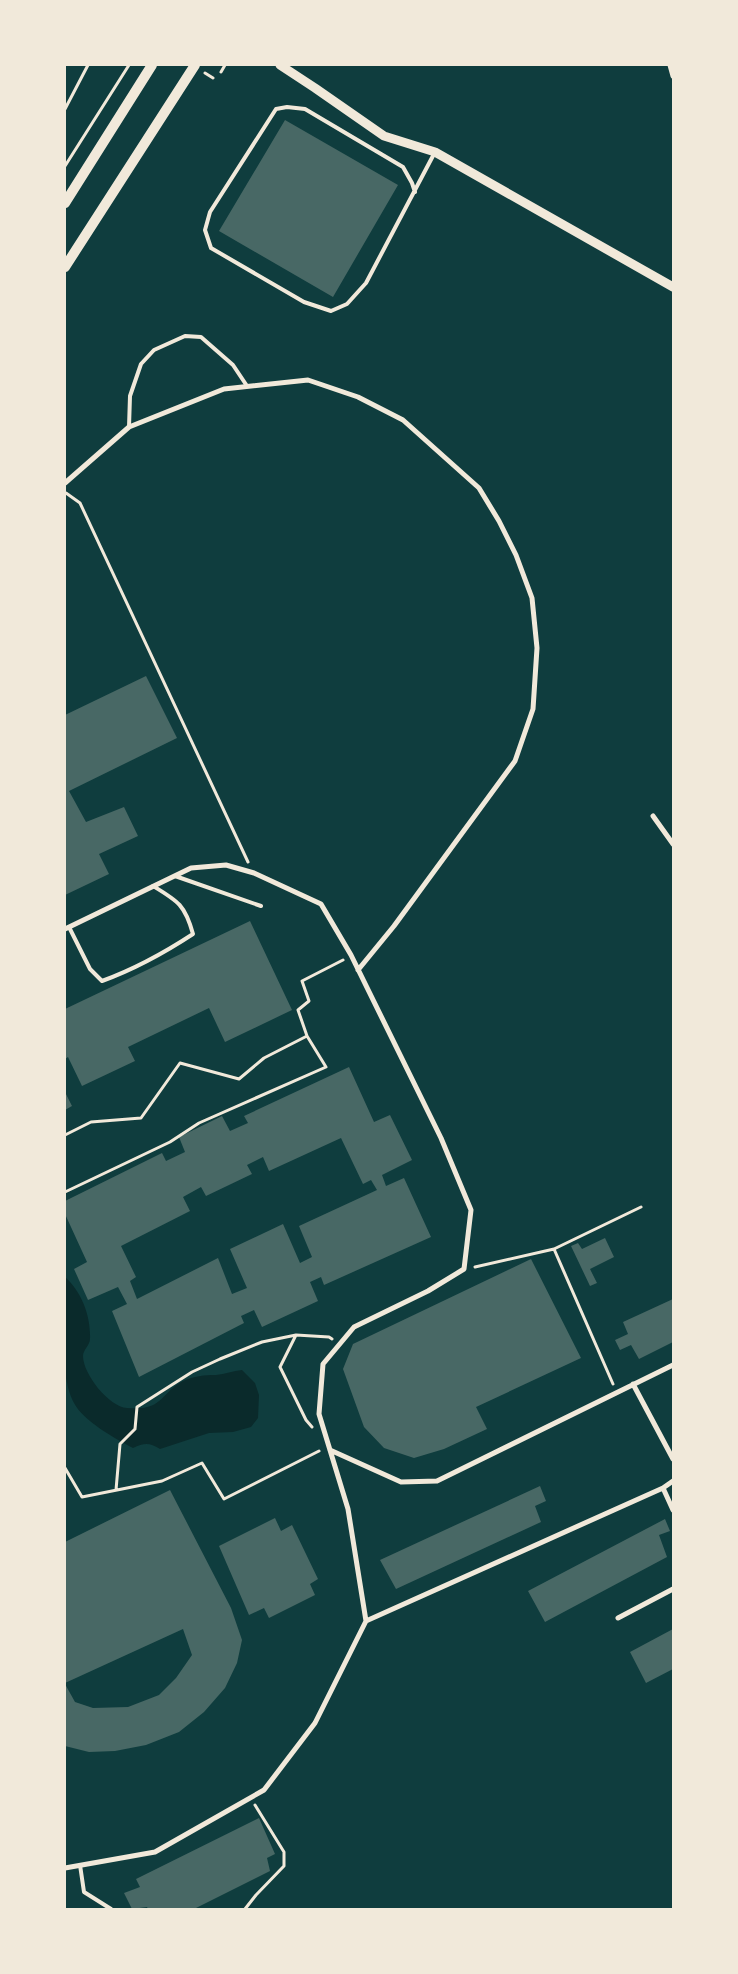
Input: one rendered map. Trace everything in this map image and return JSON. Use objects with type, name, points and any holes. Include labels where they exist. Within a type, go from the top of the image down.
[{"type":"main road","points":[[65,203],[152,65]]},
{"type":"main road","points":[[65,268],[194,65]]},
{"type":"street","points":[[280,65],[384,136],[435,152],[673,287]]},
{"type":"street","points":[[670,65],[673,76]]},
{"type":"street","points":[[65,483],[129,427],[224,389],[308,380],[358,397],[403,420],[479,488],[516,555],[532,598],[537,648],[533,709],[515,762],[394,926],[358,970]]},
{"type":"street","points":[[653,816],[673,844]]},
{"type":"street","points":[[65,1868],[155,1852],[251,1798],[264,1790],[315,1723],[366,1621],[348,1509],[319,1414],[324,1364],[354,1327],[428,1291],[464,1269],[471,1210],[441,1138],[351,955],[321,904],[254,873],[226,865],[191,868],[67,928]]},
{"type":"street","points":[[330,1448],[401,1482],[437,1481],[616,1391],[673,1365]]},
{"type":"street","points":[[632,1384],[673,1459]]},
{"type":"street","points":[[366,1621],[663,1488],[673,1481]]},
{"type":"street","points":[[663,1488],[673,1510]]},
{"type":"street","points":[[618,1618],[673,1590]]},
{"type":"lane","points":[[415,192],[403,167],[305,109],[287,107],[276,109],[210,212],[205,230],[210,248],[304,302],[331,311],[347,304],[366,283],[415,192],[435,152]]},
{"type":"lane","points":[[129,427],[130,396],[140,364],[154,350],[185,336],[201,337],[233,365],[246,386]]},
{"type":"lane","points":[[175,876],[261,906]]},
{"type":"lane","points":[[67,928],[90,969],[102,981],[127,972],[165,952],[193,934],[188,916],[176,900],[153,886]]},
{"type":"lane","points":[[80,1866],[84,1892],[111,1909]]},
{"type":"path","points":[[65,109],[88,65]]},
{"type":"path","points":[[65,166],[129,65]]},
{"type":"path","points":[[221,72],[225,65]]},
{"type":"path","points":[[65,492],[80,503],[254,873]]},
{"type":"path","points":[[65,1192],[170,1142],[200,1123],[326,1067],[307,1036],[298,1010],[309,1001],[302,981],[351,955]]},
{"type":"path","points":[[65,1135],[91,1122],[141,1118],[180,1063],[238,1079],[264,1058],[307,1036]]},
{"type":"path","points":[[464,1269],[554,1249],[641,1207]]},
{"type":"path","points":[[554,1249],[616,1391]]},
{"type":"path","points":[[65,1468],[82,1497],[162,1481],[202,1463],[224,1499],[330,1448],[306,1420],[280,1367],[296,1335]]},
{"type":"path","points":[[116,1490],[120,1444],[135,1429],[137,1407],[192,1372],[262,1342],[296,1335],[329,1337],[340,1344]]},
{"type":"path","points":[[245,1909],[284,1866],[284,1852],[251,1798]]},
{"type":"water","points":[[65,1277],[81,1297],[89,1322],[90,1339],[83,1354],[87,1372],[98,1388],[113,1402],[127,1408],[148,1407],[155,1404],[175,1386],[187,1379],[242,1370],[255,1383],[259,1395],[258,1418],[251,1427],[233,1432],[209,1433],[160,1449],[146,1444],[133,1448],[92,1423],[78,1410],[74,1403],[69,1392],[65,1373]]},
{"type":"building","points":[[285,120],[398,185],[333,297],[219,231]]},
{"type":"building","points":[[146,676],[177,738],[69,791],[86,822],[124,807],[138,836],[99,854],[109,874],[65,895],[65,715]]},
{"type":"building","points":[[250,921],[292,1010],[225,1042],[209,1008],[128,1047],[135,1061],[82,1086],[68,1057],[65,1059],[65,1009]]},
{"type":"building","points":[[349,1067],[374,1122],[390,1115],[412,1160],[382,1175],[386,1186],[404,1178],[431,1237],[324,1285],[321,1277],[310,1282],[318,1301],[262,1327],[254,1310],[241,1316],[244,1323],[139,1377],[112,1311],[127,1304],[118,1287],[88,1300],[74,1269],[87,1262],[65,1214],[65,1201],[162,1153],[166,1161],[185,1152],[179,1137],[222,1116],[230,1131],[248,1123],[244,1116]],"holes":[[[341,1138],[363,1184],[371,1180],[377,1190],[299,1226],[312,1257],[300,1263],[283,1224],[230,1249],[247,1288],[232,1294],[218,1258],[137,1299],[130,1281],[136,1277],[121,1246],[190,1211],[183,1197],[201,1187],[206,1196],[252,1174],[247,1165],[263,1157],[269,1171]]]},
{"type":"building","points":[[65,1092],[72,1106],[65,1110]]},
{"type":"building","points":[[605,1238],[614,1257],[590,1269],[597,1283],[590,1286],[571,1246],[578,1243],[582,1249]]},
{"type":"building","points":[[531,1259],[581,1358],[476,1407],[487,1429],[444,1449],[414,1458],[384,1448],[364,1427],[343,1369],[353,1344]]},
{"type":"building","points":[[673,1299],[673,1342],[639,1359],[631,1345],[620,1350],[615,1340],[628,1334],[623,1322]]},
{"type":"building","points":[[540,1486],[546,1501],[535,1506],[541,1522],[396,1589],[380,1560]]},
{"type":"building","points":[[170,1490],[231,1608],[242,1640],[237,1663],[225,1688],[204,1712],[179,1732],[146,1745],[115,1751],[89,1752],[65,1746],[65,1684],[75,1702],[93,1708],[128,1707],[159,1695],[176,1678],[192,1655],[183,1629],[65,1683],[65,1542]]},
{"type":"building","points":[[275,1518],[281,1531],[292,1525],[318,1579],[310,1584],[315,1595],[269,1618],[264,1608],[249,1615],[219,1546]]},
{"type":"building","points":[[665,1519],[670,1531],[659,1535],[667,1557],[545,1622],[528,1591]]},
{"type":"building","points":[[673,1629],[673,1669],[646,1683],[630,1652]]},
{"type":"building","points":[[259,1818],[275,1854],[267,1858],[270,1871],[194,1909],[148,1909],[147,1907],[132,1909],[124,1893],[140,1887],[136,1879]]}]
